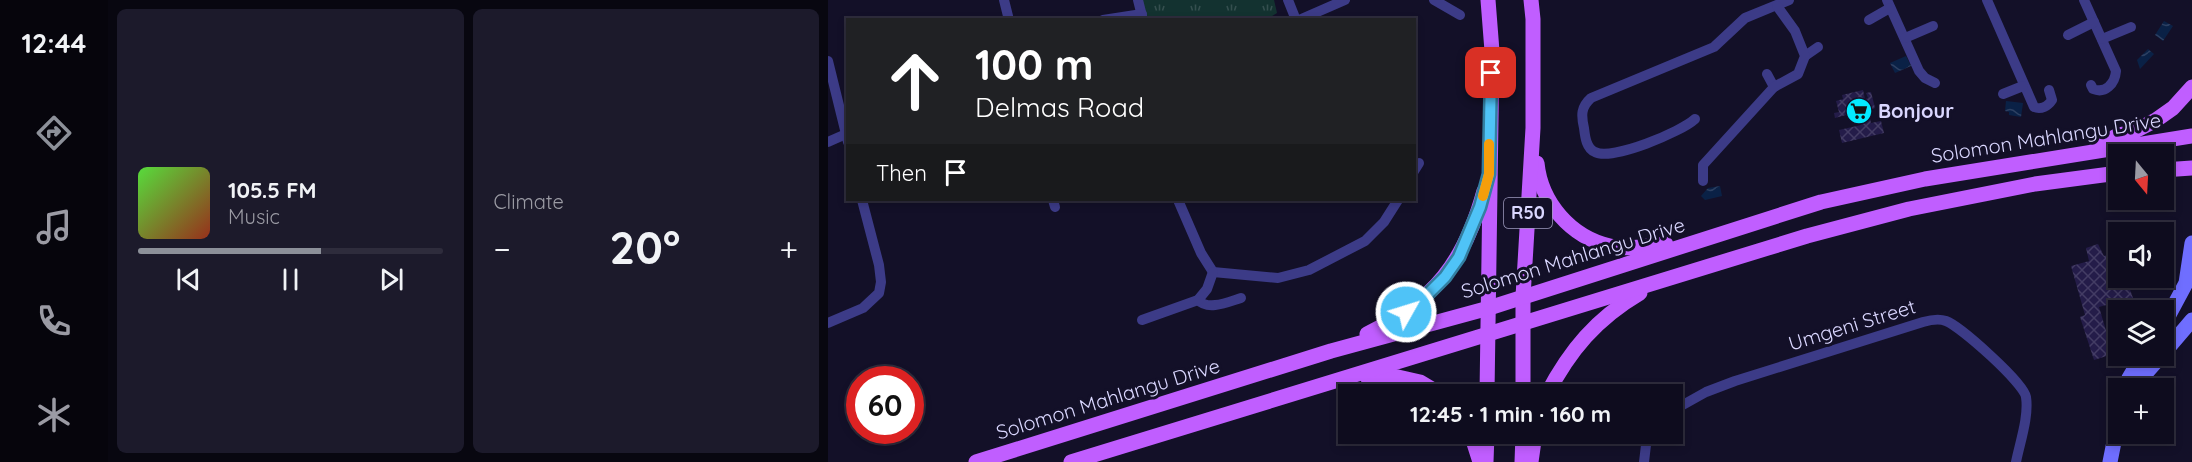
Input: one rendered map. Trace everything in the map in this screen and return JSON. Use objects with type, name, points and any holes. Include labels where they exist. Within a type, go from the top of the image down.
[{"type":"main road","name":"R50","points":[[1487,384],[1492,51],[1488,0]]},
{"type":"main road","name":"R50","points":[[1523,384],[1523,297],[1533,128],[1531,0]]},
{"type":"main road","points":[[2091,151],[2118,135],[2131,133],[2156,120],[2173,108],[2192,87]]},
{"type":"main road","points":[[1533,128],[1538,171],[1545,191],[1558,214],[1579,232],[1611,246],[1634,247],[1693,242]]},
{"type":"main road","name":"Solomon Mahlangu Drive","points":[[976,462],[1331,351],[1489,308],[1821,202],[1925,179],[2192,136]]},
{"type":"main road","points":[[2174,169],[2192,168]]},
{"type":"main road","points":[[1331,351],[1384,326],[1406,312],[1445,277],[1459,257],[1468,237],[1480,207],[1489,174]]},
{"type":"main road","points":[[1071,462],[1807,236],[1909,209],[2035,184],[2108,174]]},
{"type":"main road","points":[[1552,384],[1561,366],[1587,334],[1615,308],[1660,281]]},
{"type":"main road","points":[[1330,383],[1375,376],[1398,376],[1423,384]]},
{"type":"main road","points":[[1474,444],[1480,462]]},
{"type":"main road","points":[[1486,462],[1487,444]]},
{"type":"main road","points":[[1522,462],[1523,444]]},
{"type":"main road","points":[[1530,462],[1533,444]]},
{"type":"street","points":[[1004,0],[1008,18]]},
{"type":"street","points":[[1138,0],[1142,17]]},
{"type":"street","points":[[1288,0],[1297,18]]},
{"type":"street","points":[[1303,18],[1345,0]]},
{"type":"street","points":[[1434,0],[1460,15]]},
{"type":"street","points":[[1695,119],[1675,133],[1617,153],[1602,155],[1593,152],[1588,145],[1581,116],[1591,98],[1714,47],[1744,18],[1789,0]]},
{"type":"street","points":[[1988,0],[2023,86],[2035,108],[2049,105],[2052,100],[2049,90]]},
{"type":"street","points":[[2084,0],[2115,67],[2116,75],[2112,84],[2102,91],[2094,90],[2091,85]]},
{"type":"street","points":[[1869,20],[1888,4],[1919,71],[1925,78],[1935,83]]},
{"type":"street","points":[[1703,181],[1703,165],[1749,122],[1771,95],[1801,79],[1805,56],[1795,31],[1777,6]]},
{"type":"street","points":[[2068,35],[2094,22]]},
{"type":"street","points":[[1905,38],[1933,26]]},
{"type":"street","points":[[2102,39],[2131,27]]},
{"type":"street","points":[[1805,56],[1818,47]]},
{"type":"street","points":[[828,61],[846,134]]},
{"type":"street","points":[[1767,74],[1771,95]]},
{"type":"street","points":[[2003,94],[2023,86]]},
{"type":"street","points":[[828,142],[846,138]]},
{"type":"street","points":[[828,323],[863,308],[879,293],[881,282],[879,265],[862,201]]},
{"type":"street","points":[[1178,201],[1201,253],[1214,272]]},
{"type":"street","points":[[1214,272],[1278,278],[1308,270],[1365,241],[1384,222],[1396,201]]},
{"type":"street","points":[[2174,305],[2186,283],[2192,243]]},
{"type":"street","points":[[1142,320],[1198,300],[1207,289],[1214,272]]},
{"type":"street","points":[[1198,300],[1201,304],[1209,306],[1241,298]]},
{"type":"street","points":[[2174,341],[2192,320]]},
{"type":"street","name":"Umgeni Street","points":[[1683,405],[1706,392],[1735,381],[1923,322],[1948,321],[2009,374],[2024,391],[2025,412],[2016,462]]},
{"type":"street","points":[[2143,378],[2152,366]]},
{"type":"street","points":[[1644,462],[1646,444]]},
{"type":"street","points":[[2110,462],[2114,444]]},
{"type":"street","points":[[2118,462],[2121,444]]},
{"type":"green space","points":[[1142,0],[1274,0],[1277,13],[1269,18],[1147,18]]},
{"type":"water","points":[[2164,21],[2173,26],[2163,41],[2155,35]]},
{"type":"water","points":[[2148,49],[2154,54],[2140,69],[2137,60]]},
{"type":"water","points":[[1906,56],[1911,66],[1895,73],[1890,63]]},
{"type":"water","points":[[2006,101],[2023,103],[2021,117],[2009,115],[2009,112],[2005,111]]},
{"type":"water","points":[[1720,186],[1722,196],[1705,200],[1701,196],[1708,188]]},
{"type":"building","points":[[1863,90],[1865,99],[1868,98],[1866,93],[1871,92],[1875,108],[1868,110],[1871,123],[1881,121],[1884,133],[1842,143],[1839,130],[1861,125],[1857,112],[1835,118],[1834,113],[1839,112],[1836,101],[1843,99],[1842,95]]},
{"type":"building","points":[[2098,244],[2104,256],[2108,255],[2108,288],[2130,288],[2133,298],[2108,300],[2108,305],[2099,307],[2108,337],[2108,356],[2094,360],[2080,317],[2085,315],[2071,266],[2089,261],[2086,248]]},
{"type":"slow traffic","points":[[1483,196],[1489,174],[1489,144]]},
{"type":"place","name":"Bonjour","points":[[1859,111]]},
{"type":"route","points":[[1406,312],[1445,277],[1459,257],[1480,207],[1489,174],[1491,73]]}]
